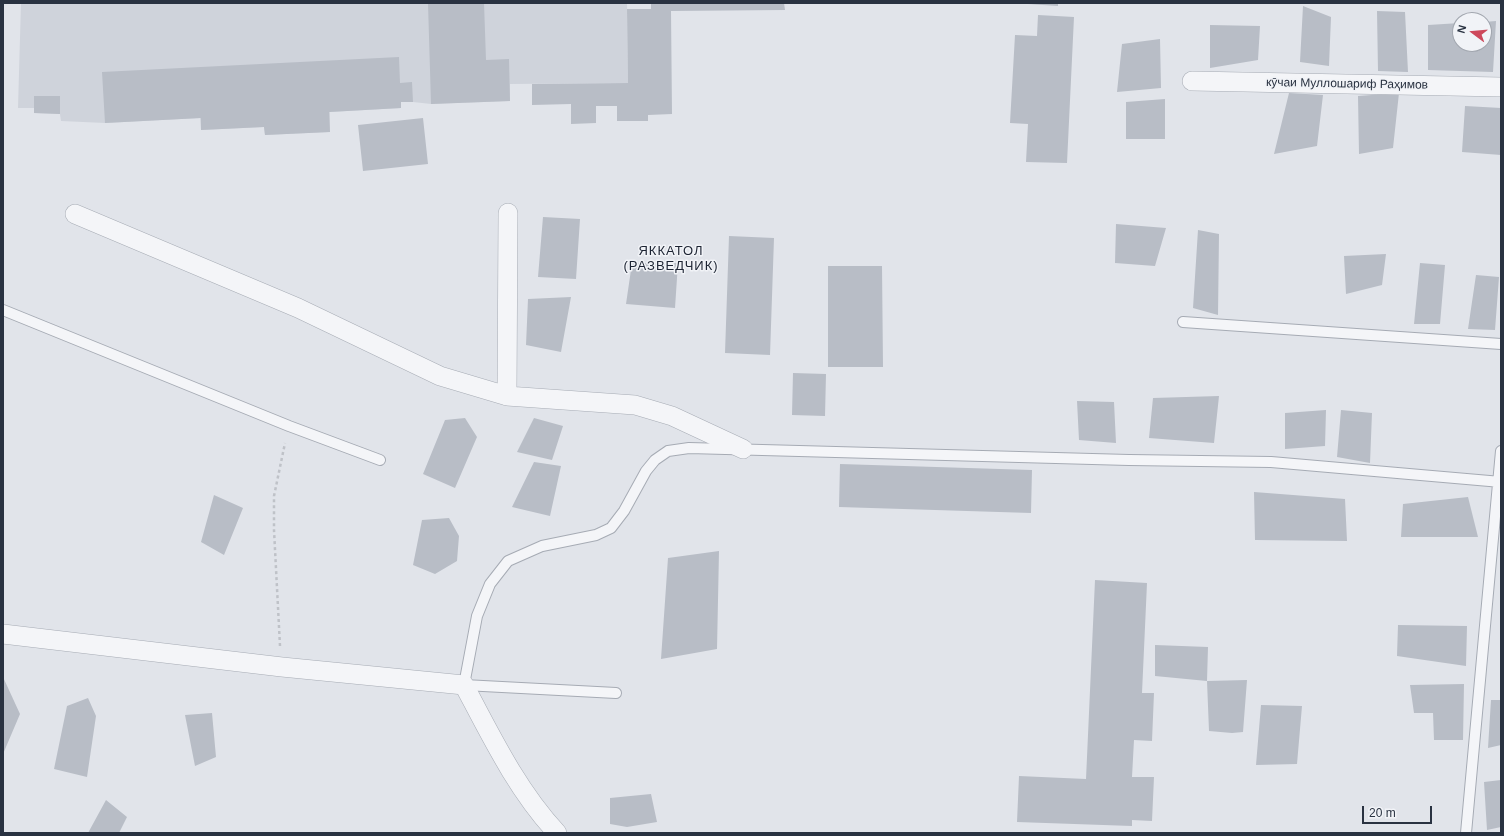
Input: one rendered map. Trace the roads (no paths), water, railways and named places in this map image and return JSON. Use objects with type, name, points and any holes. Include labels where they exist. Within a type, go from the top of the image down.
[{"type":"street","name":"кӯчаи Муллошариф Раҳимов","points":[[1192,81],[1501,87]]},
{"type":"street","points":[[507,396],[508,213]]},
{"type":"street","points":[[75,214],[298,308],[440,376],[507,396],[635,405],[672,416],[743,449]]},
{"type":"street","points":[[3,634],[282,667],[464,685],[498,748],[543,818],[557,833]]},
{"type":"lane","points":[[3,310],[288,426],[380,460]]},
{"type":"lane","points":[[1183,322],[1501,344]]},
{"type":"lane","points":[[616,692],[464,685],[477,616],[490,584],[508,561],[542,546],[596,535],[611,528],[624,511],[646,471],[655,460],[668,451],[689,448],[1129,460],[1271,462],[1499,481]]},
{"type":"lane","points":[[1466,833],[1501,451]]},
{"type":"district","name":"ЯККАТОЛ (РАЗВЕДЧИК)","points":[[671,258]]}]
